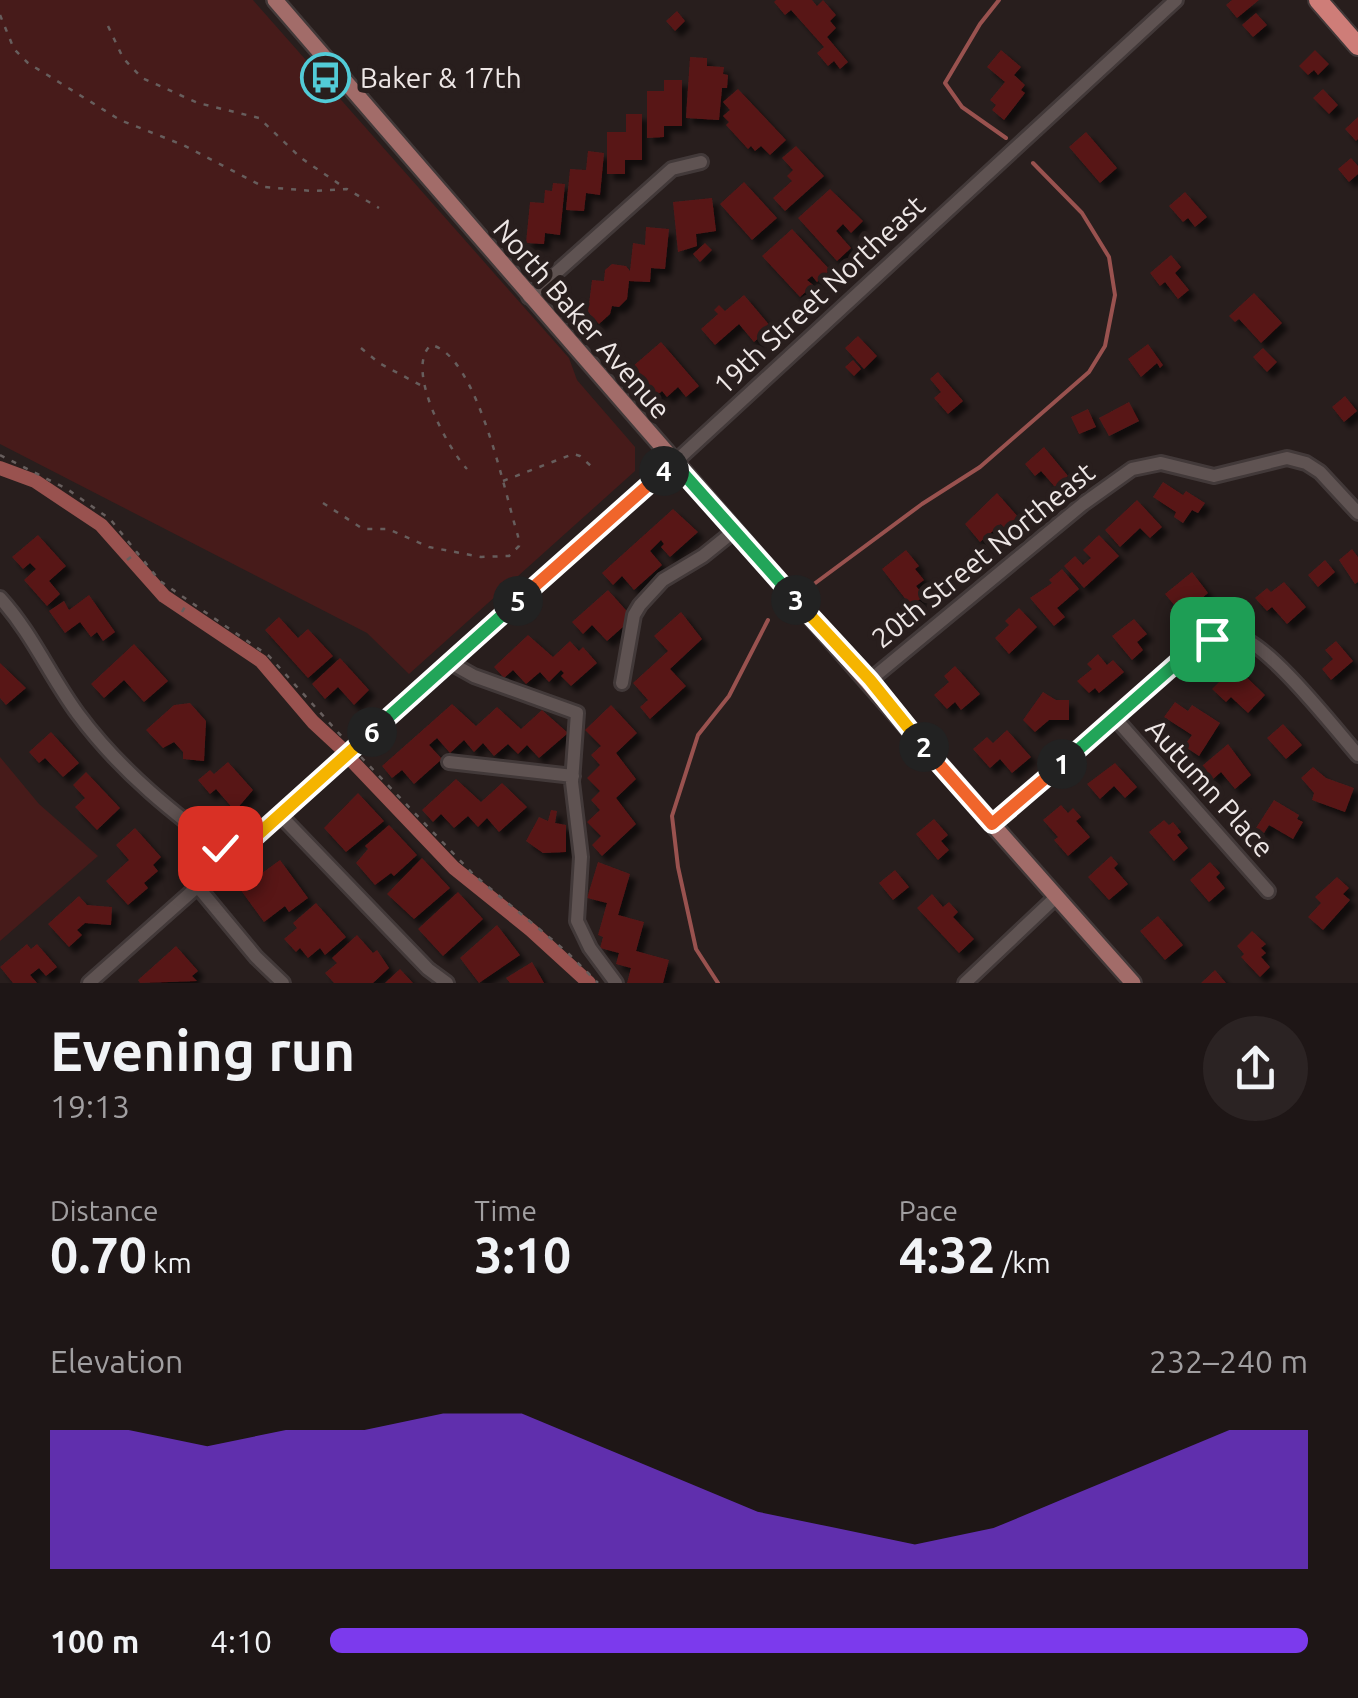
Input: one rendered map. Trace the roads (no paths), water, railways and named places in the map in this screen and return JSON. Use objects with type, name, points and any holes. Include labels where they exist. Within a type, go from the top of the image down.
[{"type":"highway","points":[[1318,0],[1358,46]]},
{"type":"main road","name":"North Baker Avenue","points":[[275,0],[529,297],[1133,983]]},
{"type":"street","name":"19th Street Northeast","points":[[89,983],[106,978],[198,887],[674,463],[1176,0]]},
{"type":"street","points":[[529,297],[672,169],[700,162]]},
{"type":"street","name":"20th Street Northeast","points":[[870,680],[1114,480],[1148,464],[1214,476],[1287,458],[1320,472],[1358,513]]},
{"type":"street","points":[[622,683],[634,616],[640,604],[663,580],[734,531]]},
{"type":"street","points":[[0,598],[25,628],[76,712],[124,769],[233,857]]},
{"type":"street","points":[[992,824],[1181,659],[1212,639],[1241,636],[1266,652],[1358,755]]},
{"type":"street","points":[[450,662],[474,676],[577,712],[573,776],[581,857],[577,922],[590,948],[616,983]]},
{"type":"street","name":"Autumn Place","points":[[1114,718],[1268,891]]},
{"type":"street","points":[[449,762],[573,776]]},
{"type":"street","points":[[281,816],[428,969],[447,983]]},
{"type":"street","points":[[198,887],[256,957],[284,983]]},
{"type":"street","points":[[965,983],[1056,897]]},
{"type":"waterway","points":[[999,0],[945,83],[962,107],[1006,138]]},
{"type":"waterway","points":[[814,584],[922,504],[980,467],[1089,372],[1105,346],[1115,295],[1109,257],[1082,213],[1033,163]]},
{"type":"waterway","points":[[0,468],[35,481],[101,525],[164,596],[261,661],[340,747]]},
{"type":"waterway","points":[[718,983],[696,949],[678,867],[672,816],[698,735],[729,696],[768,620]]},
{"type":"waterway","points":[[353,762],[454,868],[589,983]]},
{"type":"place","name":"Baker & 17th","points":[[325,78]]}]
